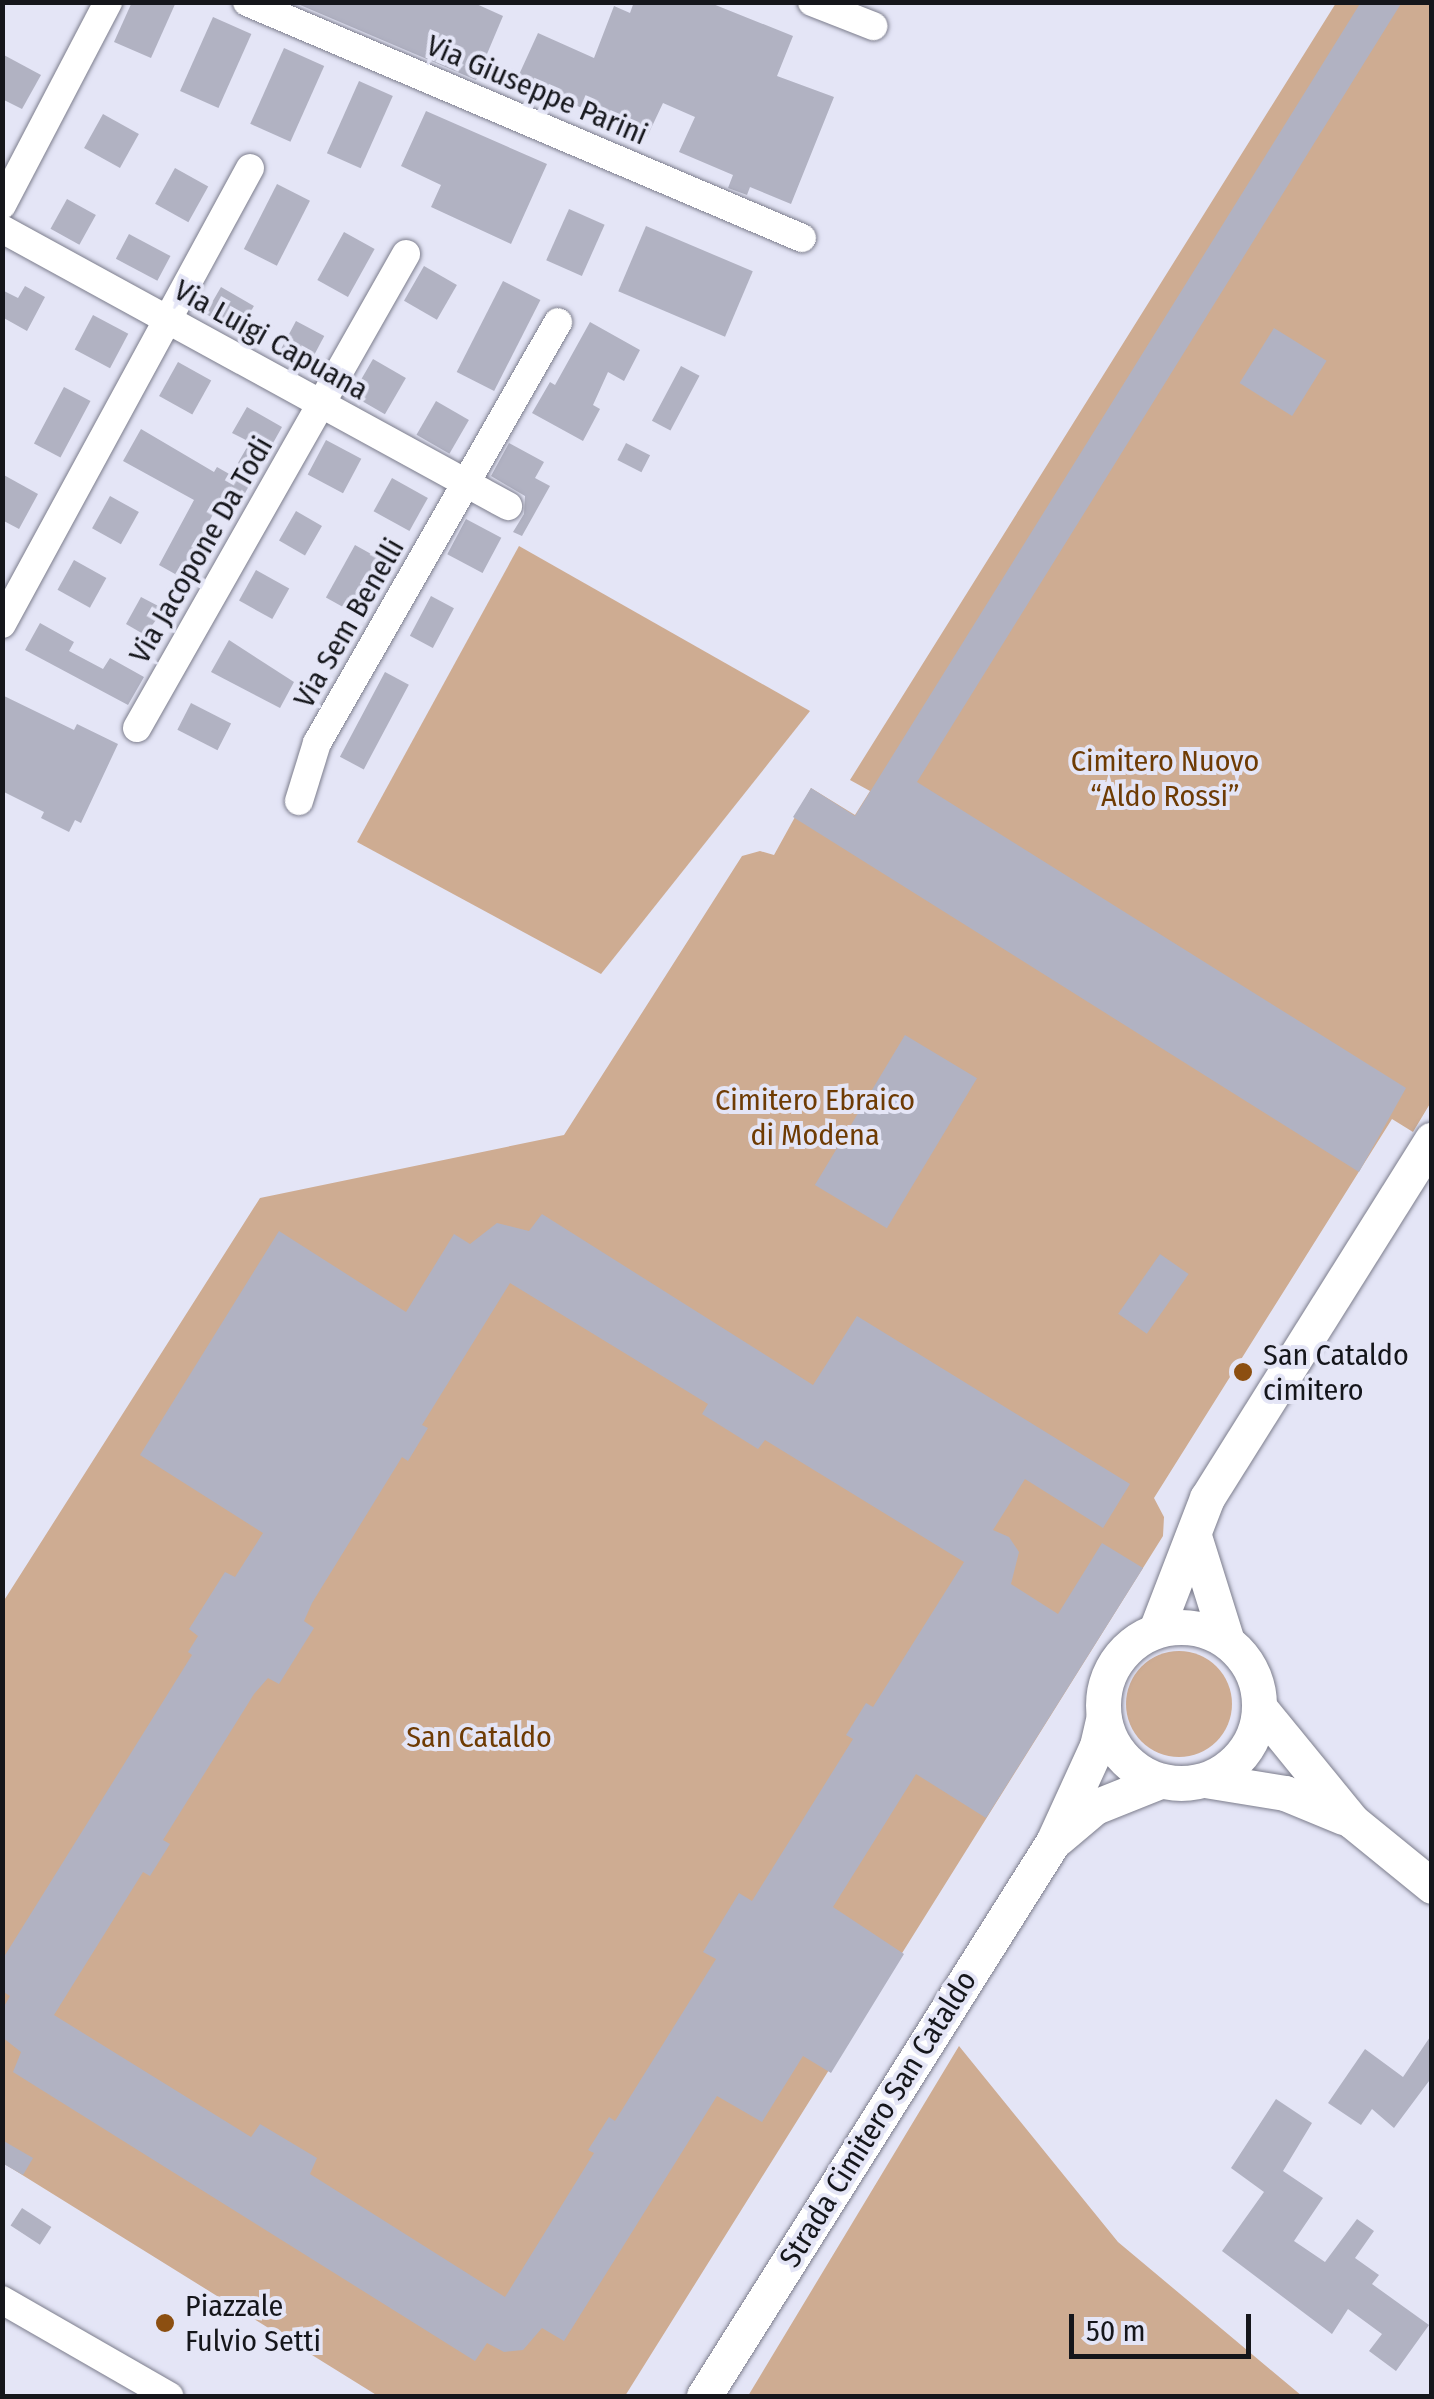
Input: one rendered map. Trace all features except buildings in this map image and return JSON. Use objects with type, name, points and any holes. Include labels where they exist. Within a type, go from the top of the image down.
[{"type":"street","points":[[2,205],[108,2]]},
{"type":"street","name":"Via Giuseppe Parini","points":[[247,2],[802,238]]},
{"type":"street","points":[[812,2],[873,26]]},
{"type":"street","points":[[2,624],[250,168]]},
{"type":"street","name":"Via Luigi Capuana","points":[[2,230],[508,506]]},
{"type":"street","name":"Via Jacopone Da Todi","points":[[138,728],[406,254]]},
{"type":"street","name":"Via Sem Benelli","points":[[299,802],[316,743],[558,322]]},
{"type":"street","points":[[1156,1630],[1207,1498],[1432,1140]]},
{"type":"street","points":[[1194,1536],[1227,1640],[1251,1670],[1259,1707],[1352,1821],[1432,1886]]},
{"type":"street","points":[[1227,1640],[1192,1626],[1156,1630],[1131,1644],[1112,1665],[1103,1691],[1103,1719],[1123,1758],[1160,1781],[1183,1784],[1222,1772],[1249,1744],[1259,1707]]},
{"type":"street","name":"Strada Cimitero San Cataldo","points":[[704,2396],[1053,1842],[1097,1746],[1103,1719]]},
{"type":"street","points":[[1205,1780],[1285,1793],[1352,1821]]},
{"type":"street","name":"Strada Cimitero San Cataldo","points":[[1053,1842],[1095,1807],[1160,1781]]},
{"type":"street","points":[[2,2300],[169,2396]]},
{"type":"green space","points":[[1336,3],[1431,3],[1431,1102],[1413,1132],[1392,1119],[1154,1498],[1164,1517],[1163,1536],[625,2396],[378,2396],[3,2163],[3,1602],[260,1198],[564,1135],[742,856],[760,851],[774,855],[811,788],[855,815],[870,791],[850,780]]},
{"type":"green space","points":[[519,546],[810,711],[601,974],[357,842]]},
{"type":"green space","points":[[1179,1651],[1199,1655],[1217,1666],[1228,1684],[1232,1704],[1228,1724],[1217,1742],[1199,1753],[1179,1757],[1159,1753],[1141,1742],[1130,1724],[1126,1704],[1130,1684],[1141,1666],[1159,1655]]},
{"type":"green space","points":[[959,2046],[1118,2242],[1302,2396],[748,2396]]},
{"type":"place","name":"San Cataldo cimitero","points":[[1243,1372]]},
{"type":"place","name":"Piazzale Fulvio Setti","points":[[165,2323]]},
{"type":"park label","name":"Cimitero Nuovo “Aldo Rossi”","points":[[1165,778]]},
{"type":"park label","name":"Cimitero Ebraico di Modena","points":[[815,1117]]},
{"type":"park label","name":"San Cataldo","points":[[479,1737]]}]
